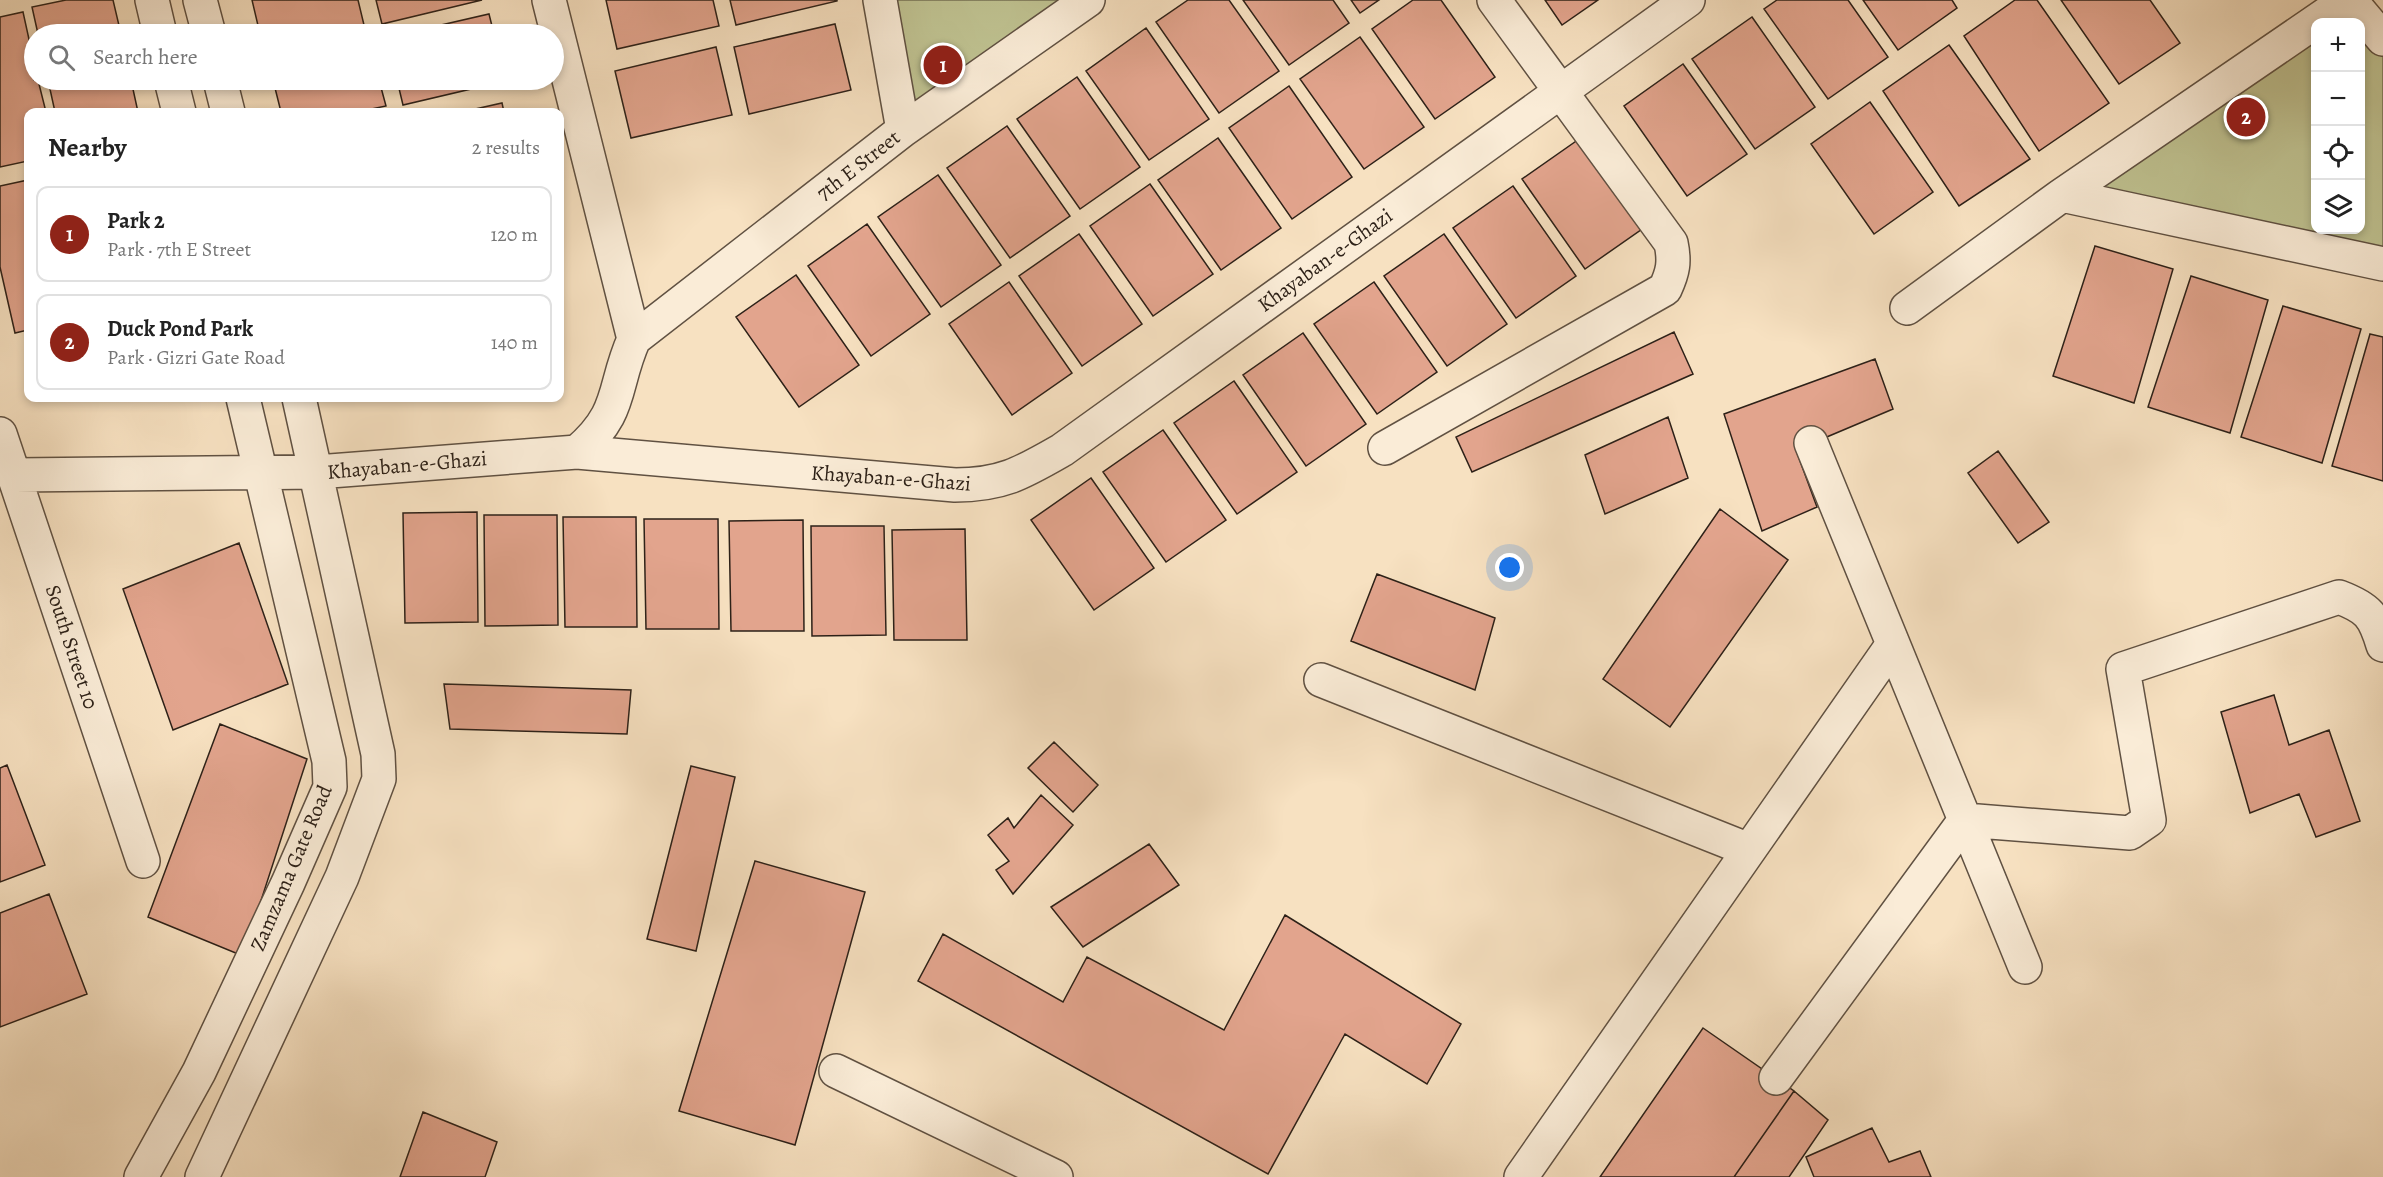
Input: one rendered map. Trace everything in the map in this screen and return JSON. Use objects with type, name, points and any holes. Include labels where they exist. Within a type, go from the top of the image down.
[{"type":"street","points":[[152,0],[158,24]]},
{"type":"street","points":[[200,0],[206,24]]},
{"type":"street","points":[[549,0],[555,24]]},
{"type":"street","points":[[880,0],[903,130]]},
{"type":"street","name":"7th E Street","points":[[634,339],[903,130],[1089,0]]},
{"type":"street","points":[[1385,448],[1665,289],[1673,273],[1675,261],[1671,243],[1494,0]]},
{"type":"street","name":"Khayaban-e-Ghazi","points":[[15,475],[318,472],[577,452],[955,485],[986,485],[1009,478],[1062,450],[1688,0]]},
{"type":"street","points":[[1906,308],[2062,195],[2348,0],[2383,39]]},
{"type":"street","points":[[564,60],[634,339],[615,406],[596,436],[577,452]]},
{"type":"street","points":[[174,90],[178,108]]},
{"type":"street","points":[[222,90],[227,108]]},
{"type":"street","points":[[2062,195],[2383,264]]},
{"type":"street","name":"Zamzama Gate Road","points":[[141,1177],[199,1072],[330,787],[329,760],[259,474],[244,402]]},
{"type":"street","points":[[202,1177],[342,877],[379,779],[378,754],[318,472],[300,402]]},
{"type":"street","name":"South Street 10","points":[[0,434],[143,861]]},
{"type":"street","points":[[1811,443],[2025,967]]},
{"type":"street","points":[[1965,820],[2130,833],[2149,820],[2123,669],[2339,597],[2363,606],[2378,630],[2383,645]]},
{"type":"street","points":[[1521,1177],[1893,644]]},
{"type":"street","points":[[1322,680],[1749,850]]},
{"type":"street","points":[[1776,1078],[1965,820]]},
{"type":"street","points":[[836,1071],[1056,1177]]},
{"type":"green space","points":[[876,0],[1089,0],[903,130]]},
{"type":"green space","points":[[2347,0],[2364,18],[2321,18]]},
{"type":"green space","points":[[2365,20],[2383,39],[2383,264],[2062,195],[2311,25],[2311,234],[2365,234]]},
{"type":"building","points":[[66,0],[113,0],[119,24],[36,24],[32,7]]},
{"type":"building","points":[[252,0],[358,0],[364,24],[258,24]]},
{"type":"building","points":[[376,0],[482,0],[382,24]]},
{"type":"building","points":[[606,0],[713,0],[719,26],[617,49]]},
{"type":"building","points":[[730,0],[837,0],[837,1],[736,25]]},
{"type":"building","points":[[1188,0],[1229,0],[1279,71],[1219,113],[1156,22]]},
{"type":"building","points":[[1243,0],[1333,0],[1349,23],[1289,65]]},
{"type":"building","points":[[1351,0],[1379,0],[1360,13]]},
{"type":"building","points":[[1413,0],[1441,0],[1495,77],[1435,119],[1372,29]]},
{"type":"building","points":[[1545,0],[1598,0],[1562,25]]},
{"type":"building","points":[[1777,0],[1848,0],[1888,57],[1828,99],[1764,9]]},
{"type":"building","points":[[1863,0],[1952,0],[1957,8],[1898,50]]},
{"type":"building","points":[[2015,0],[2037,0],[2109,103],[2039,151],[1964,36]]},
{"type":"building","points":[[2061,0],[2150,0],[2180,43],[2119,84]]},
{"type":"building","points":[[23,12],[26,24],[24,90],[40,90],[45,108],[24,108],[24,162],[0,167],[0,17]]},
{"type":"building","points":[[489,14],[492,24],[446,24]]},
{"type":"building","points":[[1752,17],[1815,107],[1755,149],[1692,59]]},
{"type":"building","points":[[835,24],[851,90],[749,114],[734,47]]},
{"type":"building","points":[[1146,28],[1209,119],[1149,160],[1086,71]]},
{"type":"building","points":[[1360,37],[1424,127],[1364,169],[1300,79]]},
{"type":"building","points":[[1949,45],[2030,159],[1959,206],[1883,91]]},
{"type":"building","points":[[716,47],[732,115],[631,138],[615,71]]},
{"type":"building","points":[[1683,64],[1747,154],[1687,196],[1624,106]]},
{"type":"building","points":[[1077,77],[1140,167],[1080,209],[1017,119]]},
{"type":"building","points":[[1289,86],[1352,177],[1292,219],[1229,128]]},
{"type":"building","points":[[50,90],[133,90],[137,108],[54,108]]},
{"type":"building","points":[[276,90],[382,90],[386,106],[376,108],[280,108]]},
{"type":"building","points":[[399,90],[467,90],[403,105]]},
{"type":"building","points":[[1870,102],[1933,192],[1874,234],[1811,144]]},
{"type":"building","points":[[502,103],[503,108],[480,108]]},
{"type":"building","points":[[1007,126],[1070,216],[1010,258],[947,168]]},
{"type":"building","points":[[1582,137],[1645,227],[1585,269],[1522,179]]},
{"type":"building","points":[[1218,138],[1281,228],[1221,270],[1158,180]]},
{"type":"building","points":[[938,175],[1001,265],[941,307],[878,217]]},
{"type":"building","points":[[24,181],[24,331],[15,333],[0,267],[0,186]]},
{"type":"building","points":[[1150,184],[1213,274],[1153,316],[1090,226]]},
{"type":"building","points":[[1513,186],[1576,276],[1516,318],[1453,228]]},
{"type":"building","points":[[867,224],[930,314],[871,356],[808,266]]},
{"type":"building","points":[[1079,234],[1142,324],[1082,366],[1019,276]]},
{"type":"building","points":[[1444,234],[1507,324],[1447,366],[1384,276]]},
{"type":"building","points":[[2095,246],[2173,269],[2134,403],[2053,376]]},
{"type":"building","points":[[796,275],[859,365],[799,407],[736,317]]},
{"type":"building","points":[[2191,276],[2268,300],[2230,433],[2148,407]]},
{"type":"building","points":[[1009,282],[1072,373],[1012,415],[949,324]]},
{"type":"building","points":[[1374,282],[1437,372],[1377,414],[1314,324]]},
{"type":"building","points":[[2283,306],[2361,329],[2322,463],[2241,437]]},
{"type":"building","points":[[1674,332],[1693,374],[1472,472],[1456,437]]},
{"type":"building","points":[[1303,333],[1366,424],[1306,466],[1243,375]]},
{"type":"building","points":[[2370,334],[2383,337],[2383,481],[2332,466]]},
{"type":"building","points":[[1875,359],[1893,409],[1796,450],[1817,507],[1762,531],[1724,414]]},
{"type":"building","points":[[1234,381],[1297,472],[1237,514],[1174,423]]},
{"type":"building","points":[[1668,417],[1688,478],[1605,514],[1585,455]]},
{"type":"building","points":[[1163,430],[1226,520],[1166,562],[1103,472]]},
{"type":"building","points":[[1998,451],[2049,522],[2018,543],[1968,473]]},
{"type":"building","points":[[1091,478],[1154,568],[1094,610],[1031,520]]},
{"type":"building","points":[[1720,509],[1788,560],[1670,727],[1603,679]]},
{"type":"building","points":[[477,512],[478,622],[405,623],[403,513]]},
{"type":"building","points":[[484,515],[557,515],[558,625],[485,626]]},
{"type":"building","points":[[563,517],[636,517],[637,627],[565,627]]},
{"type":"building","points":[[644,519],[718,519],[719,629],[646,629]]},
{"type":"building","points":[[803,520],[804,631],[731,631],[729,521]]},
{"type":"building","points":[[811,526],[884,526],[886,635],[812,636]]},
{"type":"building","points":[[965,529],[967,640],[894,640],[892,530]]},
{"type":"building","points":[[239,543],[288,684],[173,730],[123,589]]},
{"type":"building","points":[[1377,574],[1495,618],[1475,690],[1351,641]]},
{"type":"building","points":[[444,684],[631,690],[627,734],[450,729]]},
{"type":"building","points":[[2274,695],[2289,745],[2329,730],[2360,821],[2316,837],[2299,794],[2250,813],[2221,712]]},
{"type":"building","points":[[220,724],[307,759],[243,956],[148,917]]},
{"type":"building","points":[[1054,742],[1098,785],[1073,812],[1028,768]]},
{"type":"building","points":[[7,765],[45,865],[0,882],[0,768]]},
{"type":"building","points":[[691,766],[735,777],[696,951],[647,939]]},
{"type":"building","points":[[1041,795],[1073,825],[1013,894],[996,870],[1009,861],[988,835],[1008,818],[1014,828]]},
{"type":"building","points":[[1149,844],[1179,885],[1083,947],[1051,907]]},
{"type":"building","points":[[755,861],[865,892],[795,1145],[679,1111]]},
{"type":"building","points":[[49,894],[87,994],[0,1027],[0,913]]},
{"type":"building","points":[[1285,915],[1461,1024],[1427,1084],[1345,1034],[1268,1174],[918,981],[943,934],[1063,1002],[1087,957],[1224,1030]]},
{"type":"building","points":[[1703,1028],[1794,1091],[1734,1177],[1600,1177]]},
{"type":"building","points":[[1794,1091],[1828,1120],[1789,1177],[1734,1177]]},
{"type":"building","points":[[423,1112],[497,1142],[485,1177],[400,1177]]},
{"type":"building","points":[[1872,1128],[1889,1162],[1920,1151],[1931,1177],[1814,1177],[1806,1157]]},
{"type":"place","name":"Park 2","points":[[943,65]]},
{"type":"place","name":"Duck Pond Park","points":[[2246,117]]}]
